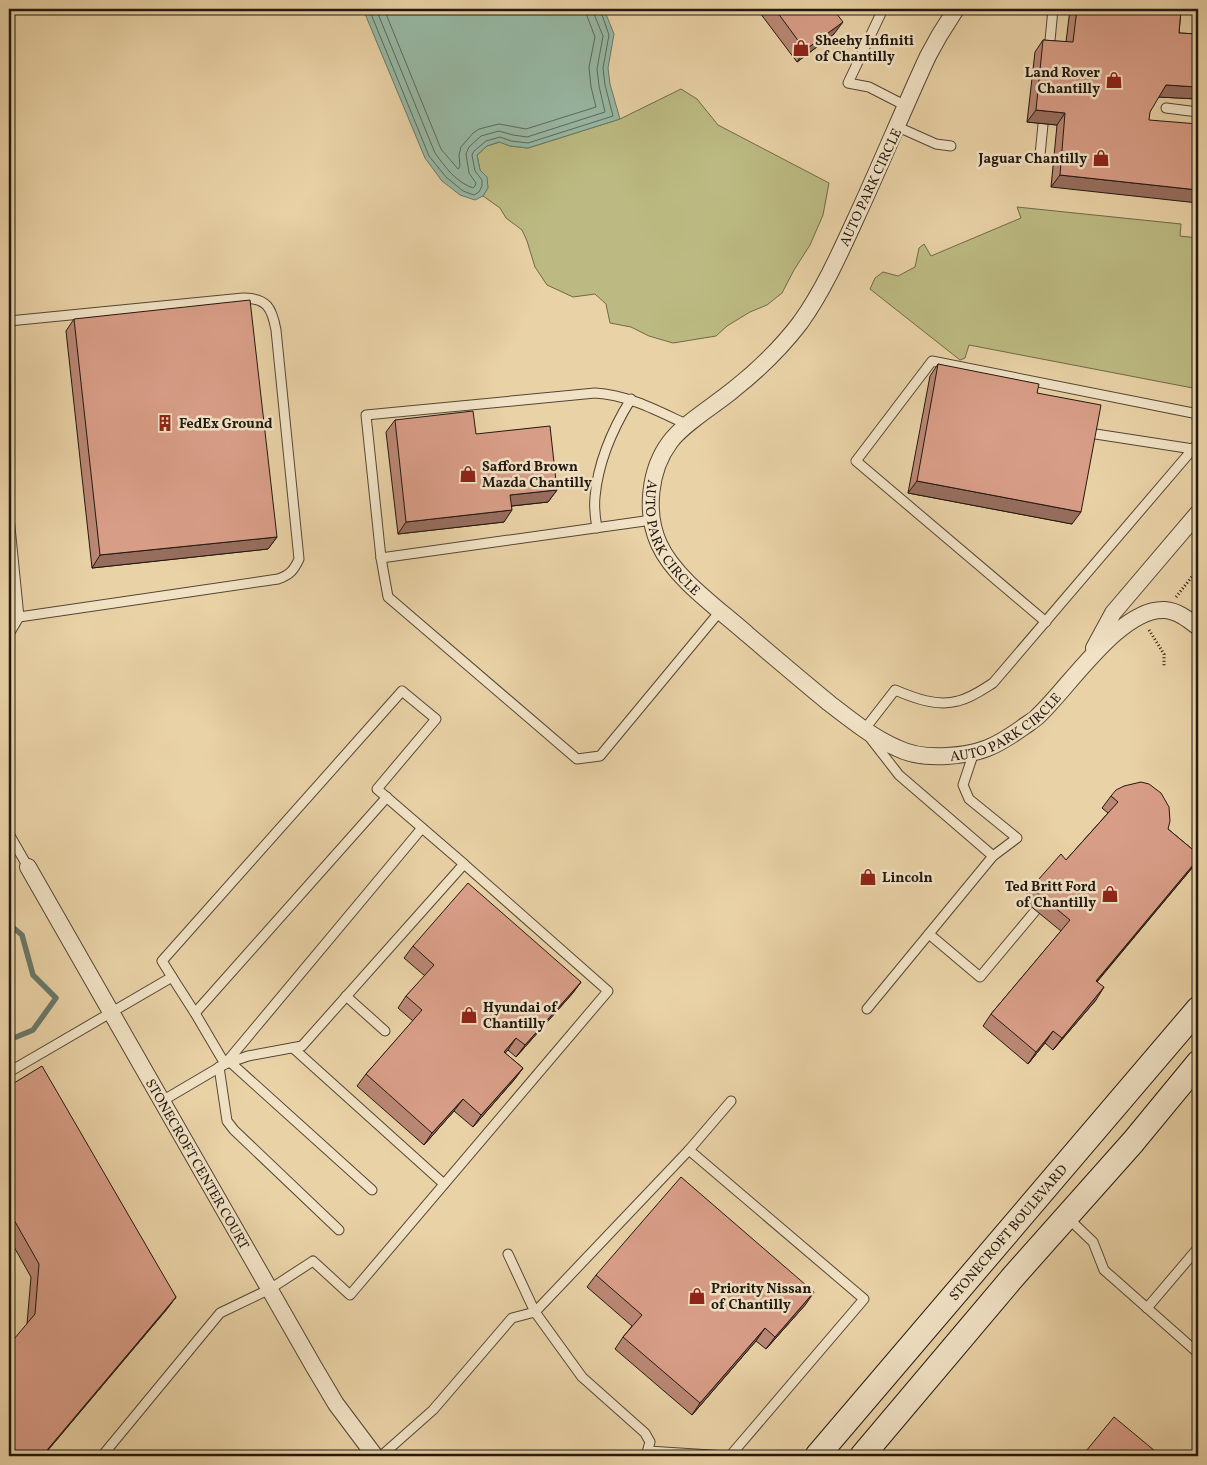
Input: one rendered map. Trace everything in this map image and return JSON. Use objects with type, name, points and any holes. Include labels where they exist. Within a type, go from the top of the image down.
[{"type":"main road","name":"STONECROFT BOULEVARD","points":[[817,1456],[1198,1009]]},
{"type":"main road","points":[[862,1456],[1013,1277],[1133,1142],[1198,1063]]},
{"type":"street","name":"AUTO PARK CIRCLE","points":[[956,9],[935,43],[826,281],[800,323],[770,356],[736,388],[672,439],[660,457],[651,499],[652,520],[659,544],[671,564],[694,589],[820,695],[864,730],[900,749],[921,754],[944,756],[974,752],[991,748],[1007,739],[1037,716],[1087,661],[1127,623],[1148,612],[1165,610],[1178,614],[1198,627]]},
{"type":"street","name":"AUTO PARK CIRCLE","points":[[1087,661],[1113,613],[1198,513]]},
{"type":"street","name":"STONECROFT CENTER COURT","points":[[28,867],[336,1404],[375,1456]]},
{"type":"lane","points":[[883,9],[848,83],[869,87],[906,106]]},
{"type":"lane","points":[[1048,58],[1053,9]]},
{"type":"lane","points":[[1040,155],[1044,106]]},
{"type":"lane","points":[[1166,108],[1198,112]]},
{"type":"lane","points":[[898,127],[936,144],[951,146]]},
{"type":"lane","points":[[9,321],[243,298],[254,298],[266,303],[273,315],[276,330],[299,559],[289,575],[278,578],[20,617]]},
{"type":"lane","points":[[1046,622],[856,461],[932,361],[1198,414]]},
{"type":"lane","points":[[688,425],[631,399],[607,394],[585,393],[366,414],[381,558],[388,597],[577,759],[600,756],[721,610]]},
{"type":"lane","points":[[597,528],[595,497],[599,476],[613,433],[631,399]]},
{"type":"lane","points":[[1090,433],[1196,446]]},
{"type":"lane","points":[[993,856],[899,776],[864,730],[894,690],[919,699],[945,703],[959,701],[993,683],[1196,446]]},
{"type":"lane","points":[[9,517],[20,617],[9,634]]},
{"type":"lane","points":[[381,558],[652,520]]},
{"type":"lane","points":[[102,1456],[220,1313],[270,1289],[313,1261],[350,1295],[608,991],[378,789],[436,719],[402,691],[162,962],[195,1013],[224,1065],[372,1190]]},
{"type":"lane","points":[[868,1009],[993,856],[1017,838],[969,799],[964,785],[974,752]]},
{"type":"lane","points":[[195,1013],[387,797]]},
{"type":"lane","points":[[339,1230],[234,1130],[227,1121],[224,1065],[422,828]]},
{"type":"lane","points":[[9,834],[28,867]]},
{"type":"lane","points":[[162,1101],[224,1065],[248,1056],[302,1046],[464,864]]},
{"type":"lane","points":[[930,934],[980,977],[1036,910]]},
{"type":"lane","points":[[9,1072],[172,977]]},
{"type":"lane","points":[[346,996],[385,1031]]},
{"type":"lane","points":[[293,1048],[444,1184]]},
{"type":"lane","points":[[382,1456],[433,1410],[512,1318],[535,1312],[689,1150],[731,1101]]},
{"type":"lane","points":[[508,1254],[535,1312],[582,1377],[645,1433],[650,1442],[647,1454],[729,1456],[864,1298],[689,1150]]},
{"type":"lane","points":[[1066,1216],[1092,1242],[1104,1270],[1198,1352]]},
{"type":"lane","points":[[1148,1308],[1198,1248]]},
{"type":"shaded area","points":[[681,89],[697,99],[718,125],[829,183],[823,215],[810,245],[782,293],[767,305],[750,312],[727,326],[716,336],[673,343],[649,336],[631,327],[610,323],[606,304],[595,294],[573,297],[547,285],[535,267],[522,230],[506,218],[500,208],[483,196],[488,187],[480,170],[477,155],[487,146],[500,142],[510,146],[528,148],[620,119]]},
{"type":"shaded area","points":[[1017,207],[1181,224],[1180,236],[1198,238],[1198,389],[969,345],[965,358],[960,360],[870,289],[875,278],[883,272],[898,276],[915,267],[919,248],[924,244],[931,256],[1021,218]]},
{"type":"water","points":[[363,9],[604,9],[614,34],[608,68],[610,84],[620,119],[528,148],[510,146],[499,142],[487,146],[477,155],[480,170],[487,177],[488,188],[483,196],[475,200],[460,195],[442,181],[425,158]]},
{"type":"building","points":[[775,9],[833,9],[843,22],[805,50]]},
{"type":"building","points":[[1077,9],[1181,9],[1179,33],[1198,34],[1198,87],[1166,85],[1150,112],[1149,120],[1198,124],[1198,190],[1060,175],[1065,113],[1036,110],[1043,40],[1073,42]]},
{"type":"building","name":"FedEx Ground","points":[[250,300],[277,537],[100,555],[74,319]]},
{"type":"building","points":[[938,364],[1039,384],[1037,393],[1101,405],[1081,512],[917,481]]},
{"type":"building","name":"Safford Brown Mazda Chantilly","points":[[473,411],[476,434],[550,426],[557,490],[510,495],[512,510],[406,522],[395,420]]},
{"type":"building","points":[[1141,782],[1149,784],[1161,793],[1169,807],[1170,821],[1168,829],[1198,854],[1198,859],[1096,981],[1104,987],[1062,1038],[1053,1031],[1036,1052],[991,1014],[1070,920],[1031,888],[1061,854],[1066,860],[1118,802],[1111,796],[1116,790]]},
{"type":"building","points":[[468,883],[581,982],[525,1045],[516,1038],[504,1052],[523,1068],[481,1115],[463,1099],[432,1133],[366,1074],[422,1010],[406,996],[434,965],[413,946]]},
{"type":"building","points":[[42,1066],[176,1297],[42,1456],[9,1456],[9,1345],[35,1314],[39,1264],[9,1211],[9,1086]]},
{"type":"building","name":"Priority Nissan of Chantilly","points":[[681,1177],[814,1292],[775,1337],[765,1328],[700,1403],[623,1337],[642,1315],[596,1275]]},
{"type":"building","points":[[1114,1417],[1161,1456],[1082,1456]]},
{"type":"waterway","points":[[9,924],[22,935],[33,975],[56,998],[33,1030],[9,1040]]},
{"type":"place","name":"Sheehy Infiniti of Chantilly","points":[[801,48]]},
{"type":"place","name":"Land Rover Chantilly","points":[[1114,80]]},
{"type":"place","name":"Jaguar Chantilly","points":[[1101,158]]},
{"type":"place","name":"FedEx Ground","points":[[165,423]]},
{"type":"place","name":"Safford Brown Mazda Chantilly","points":[[468,474]]},
{"type":"place","name":"Lincoln","points":[[868,877]]},
{"type":"place","name":"Ted Britt Ford of Chantilly","points":[[1110,894]]},
{"type":"place","name":"Hyundai of Chantilly","points":[[469,1015]]},
{"type":"place","name":"Priority Nissan of Chantilly","points":[[697,1296]]}]
